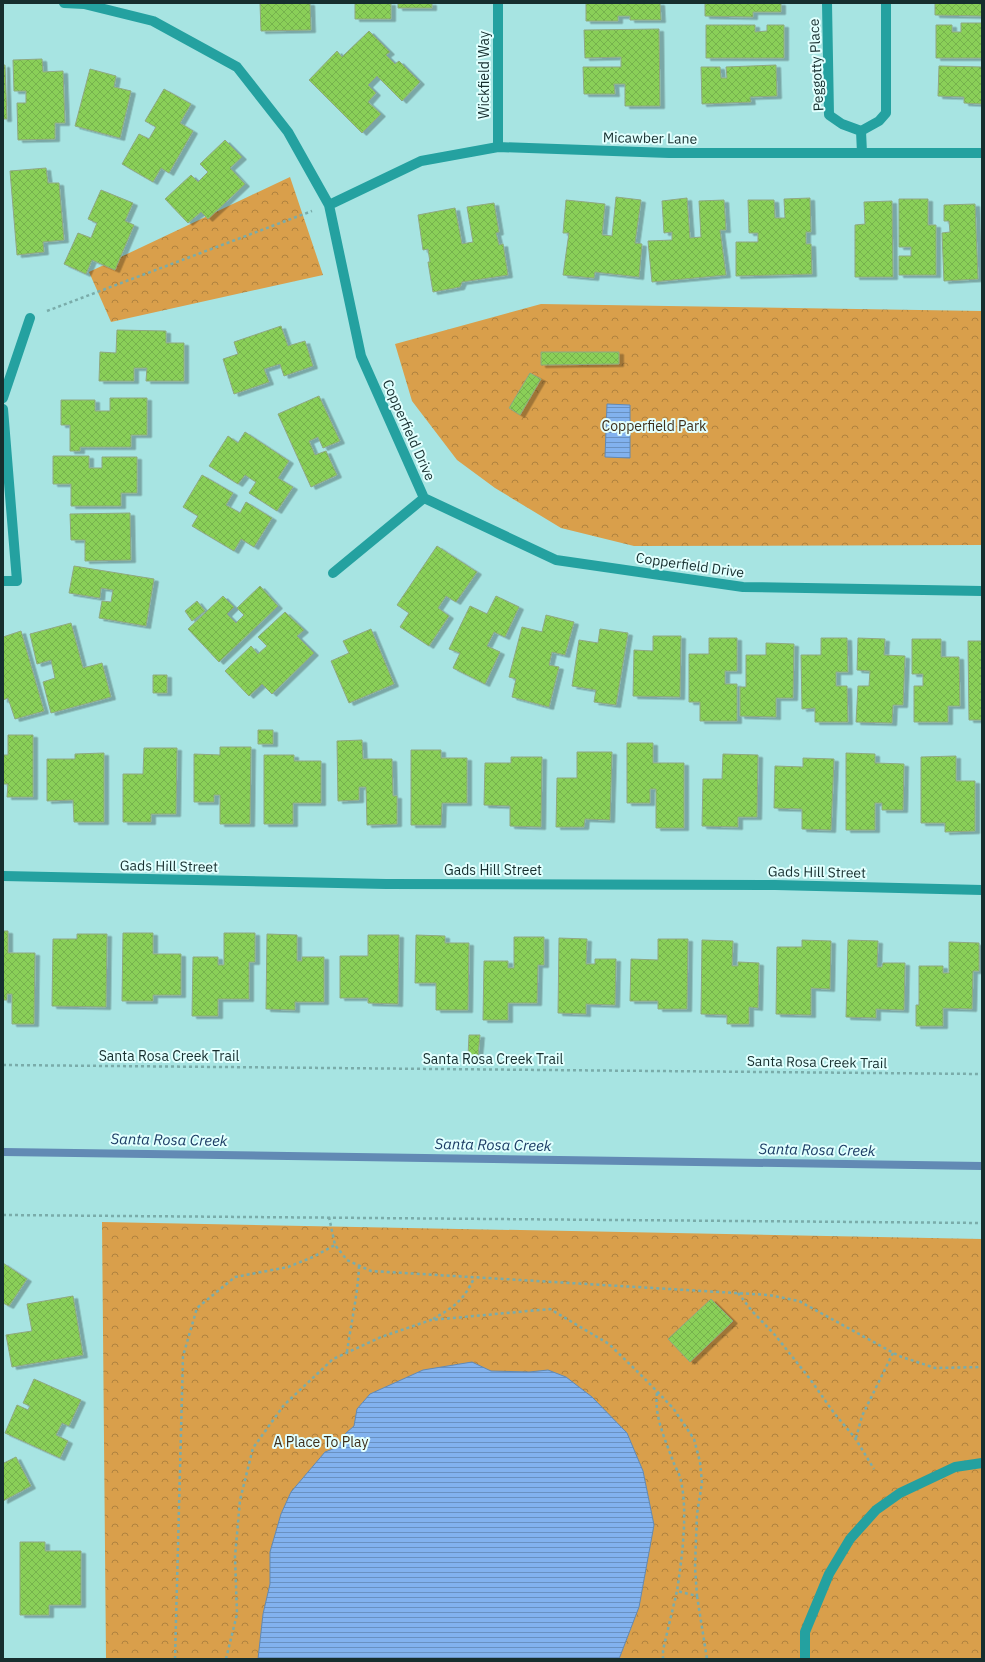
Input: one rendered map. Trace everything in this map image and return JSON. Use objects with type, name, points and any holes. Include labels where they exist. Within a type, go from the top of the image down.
[{"type":"street","name":"Copperfield Drive","points":[[64,3],[84,3],[154,21],[237,67],[288,132],[329,204],[361,356],[424,498],[556,560],[743,587],[982,590]]},
{"type":"street","name":"Wickfield Way","points":[[498,3],[498,147]]},
{"type":"street","name":"Peggotty Place","points":[[827,3],[829,115],[842,124],[861,131]]},
{"type":"street","points":[[862,154],[861,131],[879,121],[886,113],[886,3]]},
{"type":"street","name":"Micawber Lane","points":[[329,204],[421,160],[498,147],[669,153],[982,153]]},
{"type":"street","points":[[3,398],[30,318]]},
{"type":"street","points":[[3,409],[18,581],[3,581]]},
{"type":"street","points":[[334,573],[424,498]]},
{"type":"street","name":"Gads Hill Street","points":[[3,876],[394,884],[783,885],[982,890]]},
{"type":"street","points":[[805,1659],[805,1632],[829,1574],[850,1539],[876,1510],[900,1493],[955,1467],[982,1462]]},
{"type":"path","points":[[30,318],[329,204]]},
{"type":"path","name":"Santa Rosa Creek Trail","points":[[3,1065],[982,1074]]},
{"type":"path","points":[[3,1215],[982,1222]]},
{"type":"path","points":[[329,1217],[335,1245],[347,1260],[371,1271],[768,1294],[799,1301],[893,1353],[935,1368],[982,1367]]},
{"type":"path","points":[[175,1659],[183,1356],[197,1308],[235,1276],[288,1267],[313,1257],[335,1245]]},
{"type":"path","points":[[347,1352],[358,1282],[359,1265]]},
{"type":"path","points":[[226,1659],[237,1614],[235,1557],[240,1500],[253,1448],[284,1405],[334,1359],[380,1337],[431,1320],[452,1308],[467,1293],[474,1278]]},
{"type":"path","points":[[738,1292],[752,1311],[775,1335],[834,1413],[855,1438],[874,1469]]},
{"type":"path","points":[[431,1320],[550,1309],[609,1344],[673,1408],[694,1439],[700,1462],[702,1483],[697,1514],[695,1567],[697,1596],[708,1659]]},
{"type":"path","points":[[855,1438],[862,1416],[893,1353]]},
{"type":"path","points":[[657,1392],[655,1404],[660,1424],[681,1480],[684,1520],[682,1563],[678,1591],[663,1650],[663,1659]]},
{"type":"path","points":[[678,1591],[697,1596]]},
{"type":"green space","points":[[290,177],[323,275],[111,322],[89,272]]},
{"type":"green space","name":"Copperfield Park","points":[[541,304],[982,311],[982,545],[634,546],[561,528],[495,488],[457,460],[412,401],[395,344]]},
{"type":"green space","name":"A Place To Play","points":[[102,1222],[982,1239],[982,1659],[106,1659]]},
{"type":"water","points":[[607,404],[630,405],[630,458],[605,457]]},
{"type":"water","points":[[472,1362],[491,1371],[529,1372],[548,1370],[566,1377],[592,1397],[627,1433],[643,1471],[654,1525],[639,1607],[619,1659],[258,1659],[263,1614],[270,1584],[270,1552],[281,1514],[291,1492],[325,1452],[338,1447],[346,1433],[354,1426],[357,1409],[370,1394],[423,1370]]},
{"type":"building","points":[[260,3],[310,3],[311,30],[261,31]]},
{"type":"building","points":[[355,3],[391,3],[391,19],[355,19]]},
{"type":"building","points":[[398,3],[432,3],[432,8],[398,8]]},
{"type":"building","points":[[586,3],[660,3],[661,20],[630,20],[630,16],[618,16],[618,21],[586,21]]},
{"type":"building","points":[[705,3],[781,3],[781,12],[753,12],[753,17],[705,16]]},
{"type":"building","points":[[935,3],[982,3],[982,16],[935,15]]},
{"type":"building","points":[[961,23],[982,23],[982,58],[936,58],[936,25],[952,25],[952,32],[961,32]]},
{"type":"building","points":[[706,25],[755,25],[755,32],[767,31],[767,25],[784,25],[784,58],[706,58]]},
{"type":"building","points":[[659,29],[660,106],[625,106],[625,84],[614,84],[615,94],[584,94],[583,67],[621,67],[621,57],[585,58],[584,30]]},
{"type":"building","points":[[369,31],[390,52],[386,55],[395,64],[399,61],[420,82],[402,101],[377,76],[368,85],[376,93],[368,102],[381,114],[362,133],[309,80],[337,51],[342,57]]},
{"type":"building","points":[[42,59],[43,72],[63,71],[65,123],[55,123],[55,139],[18,140],[17,103],[26,103],[26,91],[14,91],[13,60]]},
{"type":"building","points":[[3,65],[5,65],[7,119],[3,119]]},
{"type":"building","points":[[776,65],[777,96],[750,97],[751,102],[702,104],[701,67],[720,67],[721,78],[727,78],[726,67]]},
{"type":"building","points":[[939,66],[982,67],[982,104],[964,103],[964,97],[938,96]]},
{"type":"building","points":[[90,69],[116,76],[114,87],[131,91],[120,138],[75,126]]},
{"type":"building","points":[[164,89],[191,104],[180,123],[193,131],[169,173],[161,168],[153,182],[122,164],[139,134],[149,139],[156,127],[145,121]]},
{"type":"building","points":[[225,140],[242,157],[230,168],[245,184],[208,219],[201,212],[188,223],[165,199],[191,175],[198,182],[208,172],[200,164]]},
{"type":"building","points":[[46,168],[48,183],[59,183],[64,240],[43,242],[44,252],[17,255],[10,171]]},
{"type":"building","points":[[101,190],[133,203],[125,221],[134,225],[115,270],[92,260],[86,274],[64,264],[78,233],[91,238],[97,223],[88,219]]},
{"type":"building","points":[[616,197],[641,200],[635,243],[642,244],[639,277],[595,272],[594,278],[563,275],[569,233],[563,233],[566,200],[605,204],[602,235],[612,236]]},
{"type":"building","points":[[687,198],[690,238],[701,237],[699,201],[724,200],[726,230],[720,230],[726,275],[652,282],[648,241],[672,240],[672,232],[664,233],[662,201]]},
{"type":"building","points":[[810,198],[811,232],[806,232],[806,244],[811,244],[812,274],[736,276],[736,242],[758,242],[758,233],[749,233],[748,200],[774,200],[775,218],[785,218],[784,199]]},
{"type":"building","points":[[899,199],[928,199],[928,225],[936,225],[936,275],[899,275],[899,256],[911,256],[911,247],[899,247]]},
{"type":"building","points":[[892,201],[893,277],[855,277],[855,225],[865,224],[864,202]]},
{"type":"building","points":[[494,203],[499,232],[496,233],[499,245],[503,244],[508,275],[462,282],[460,287],[433,292],[428,262],[430,262],[428,249],[423,250],[418,215],[455,208],[462,244],[473,242],[467,207]]},
{"type":"building","points":[[975,204],[978,279],[944,281],[942,233],[950,232],[949,221],[944,221],[944,205]]},
{"type":"building","points":[[281,326],[288,346],[305,341],[313,366],[284,376],[280,364],[264,369],[269,382],[234,394],[223,359],[238,354],[234,342]]},
{"type":"building","points":[[117,330],[166,331],[166,343],[184,343],[184,381],[146,381],[147,368],[134,368],[134,381],[99,381],[100,352],[116,353]]},
{"type":"building","points":[[541,352],[619,352],[619,364],[541,365]]},
{"type":"building","points":[[530,373],[541,379],[520,415],[509,408]]},
{"type":"building","points":[[319,396],[340,441],[323,448],[318,437],[309,441],[315,455],[326,451],[337,475],[311,487],[278,414]]},
{"type":"building","points":[[110,398],[147,398],[147,435],[131,435],[131,447],[80,447],[80,451],[70,451],[70,425],[61,425],[61,400],[95,400],[95,411],[110,411]]},
{"type":"building","points":[[245,432],[289,461],[278,478],[293,487],[277,511],[249,493],[256,482],[245,475],[238,484],[209,466],[228,436],[238,443]]},
{"type":"building","points":[[53,456],[89,456],[89,468],[102,468],[102,457],[137,457],[137,493],[121,493],[121,506],[71,506],[71,484],[53,484]]},
{"type":"building","points":[[202,475],[233,493],[226,505],[240,513],[246,502],[272,518],[254,547],[241,539],[234,551],[192,526],[198,516],[183,507]]},
{"type":"building","points":[[130,513],[131,560],[85,561],[85,540],[71,540],[70,514]]},
{"type":"building","points":[[437,546],[477,572],[456,602],[446,596],[438,608],[449,616],[429,646],[400,627],[409,613],[397,605]]},
{"type":"building","points":[[74,566],[154,579],[146,626],[99,618],[102,601],[111,602],[113,590],[101,588],[100,598],[69,593]]},
{"type":"building","points":[[260,586],[278,606],[219,662],[188,629],[223,596],[234,607],[227,614],[236,623],[244,615],[237,608]]},
{"type":"building","points":[[496,596],[519,607],[505,637],[494,632],[487,646],[500,652],[485,684],[453,668],[460,653],[449,649],[470,606],[487,614]]},
{"type":"building","points":[[197,601],[205,611],[192,621],[185,611]]},
{"type":"building","points":[[285,612],[304,630],[297,636],[314,653],[272,694],[262,684],[249,696],[225,671],[251,646],[258,654],[267,646],[258,637]]},
{"type":"building","points":[[546,615],[574,622],[565,655],[552,652],[549,665],[559,667],[549,707],[512,697],[516,679],[509,677],[522,627],[542,632]]},
{"type":"building","points":[[71,623],[83,668],[102,663],[111,697],[51,713],[43,682],[55,678],[51,660],[37,664],[30,634]]},
{"type":"building","points":[[371,629],[394,684],[349,703],[331,661],[349,653],[343,641]]},
{"type":"building","points":[[600,629],[628,633],[616,705],[594,702],[596,690],[572,686],[579,640],[598,643]]},
{"type":"building","points":[[21,631],[44,711],[15,719],[8,698],[3,700],[3,637]]},
{"type":"building","points":[[653,636],[681,636],[680,697],[633,696],[634,650],[653,651]]},
{"type":"building","points":[[709,638],[737,638],[737,671],[725,671],[725,684],[737,684],[737,721],[700,721],[700,702],[689,702],[689,654],[709,654]]},
{"type":"building","points":[[821,638],[847,638],[848,672],[836,672],[836,686],[847,686],[848,722],[815,722],[815,708],[802,709],[801,655],[821,655]]},
{"type":"building","points":[[858,638],[885,639],[884,655],[905,656],[903,705],[893,705],[892,723],[856,722],[858,686],[869,686],[870,671],[857,670]]},
{"type":"building","points":[[912,639],[941,639],[941,657],[959,657],[960,706],[948,706],[948,722],[914,722],[914,686],[923,686],[923,674],[912,674]]},
{"type":"building","points":[[968,641],[982,641],[982,720],[969,720]]},
{"type":"building","points":[[766,643],[794,644],[793,698],[776,698],[776,717],[740,716],[740,687],[746,687],[746,655],[766,655]]},
{"type":"building","points":[[153,675],[167,675],[167,693],[153,693]]},
{"type":"building","points":[[258,730],[273,730],[273,744],[258,744]]},
{"type":"building","points":[[8,735],[33,735],[33,797],[7,797],[8,784],[3,784],[3,755],[8,755]]},
{"type":"building","points":[[362,740],[363,759],[392,759],[393,796],[397,796],[397,824],[367,825],[366,787],[359,787],[359,800],[338,801],[337,741]]},
{"type":"building","points":[[627,743],[653,743],[653,763],[684,763],[684,828],[656,828],[656,789],[650,789],[650,803],[627,803]]},
{"type":"building","points":[[220,747],[251,747],[250,824],[220,824],[220,795],[214,795],[214,802],[194,802],[194,754],[220,755]]},
{"type":"building","points":[[144,748],[177,748],[176,814],[151,814],[151,822],[123,822],[123,774],[143,774]]},
{"type":"building","points":[[411,750],[441,750],[441,758],[467,758],[467,803],[442,803],[441,825],[411,825]]},
{"type":"building","points":[[577,752],[612,752],[610,820],[585,819],[584,827],[556,827],[557,778],[577,778]]},
{"type":"building","points":[[104,753],[104,822],[74,822],[73,800],[47,801],[47,759],[75,759],[75,754]]},
{"type":"building","points":[[846,753],[875,754],[875,763],[904,764],[903,810],[882,810],[882,803],[875,803],[875,830],[846,830]]},
{"type":"building","points":[[723,754],[758,755],[757,817],[738,817],[738,827],[702,826],[703,779],[722,779]]},
{"type":"building","points":[[264,755],[294,755],[294,761],[321,761],[321,803],[293,803],[293,824],[264,824]]},
{"type":"building","points":[[956,756],[956,781],[975,781],[975,831],[945,832],[945,823],[921,823],[921,757]]},
{"type":"building","points":[[511,757],[542,757],[541,827],[510,826],[510,806],[484,805],[485,763],[511,763]]},
{"type":"building","points":[[803,758],[834,759],[831,830],[802,829],[802,809],[774,808],[775,766],[803,767]]},
{"type":"building","points":[[3,931],[8,931],[8,953],[35,953],[34,1024],[12,1024],[12,994],[7,994],[7,1000],[3,1000]]},
{"type":"building","points":[[123,933],[153,933],[153,954],[181,954],[181,995],[153,995],[153,1001],[122,1001]]},
{"type":"building","points":[[224,933],[255,933],[255,962],[249,962],[249,999],[218,999],[218,1016],[192,1016],[193,957],[218,957],[218,965],[224,965]]},
{"type":"building","points":[[77,934],[107,934],[106,1007],[52,1006],[53,939],[77,939]]},
{"type":"building","points":[[267,934],[297,935],[297,961],[302,961],[302,957],[324,957],[324,1002],[295,1002],[295,1010],[266,1009]]},
{"type":"building","points":[[368,935],[399,935],[398,1004],[368,1003],[368,998],[340,998],[340,956],[368,956]]},
{"type":"building","points":[[416,935],[445,936],[445,943],[469,943],[468,1010],[436,1010],[436,983],[415,983]]},
{"type":"building","points":[[514,937],[544,937],[544,965],[538,965],[537,1003],[508,1003],[508,1020],[483,1020],[484,961],[508,961],[508,968],[514,968]]},
{"type":"building","points":[[559,938],[587,939],[586,964],[595,964],[595,959],[616,959],[615,1005],[586,1004],[586,1014],[558,1013]]},
{"type":"building","points":[[658,939],[688,939],[687,1009],[658,1009],[658,1001],[630,1001],[631,959],[658,960]]},
{"type":"building","points":[[702,940],[733,941],[732,966],[738,966],[738,962],[759,963],[758,1008],[749,1007],[749,1024],[727,1024],[727,1015],[701,1014]]},
{"type":"building","points":[[802,940],[831,941],[830,989],[811,988],[811,1015],[776,1014],[777,947],[802,947]]},
{"type":"building","points":[[848,940],[878,941],[877,967],[882,967],[883,963],[905,963],[904,1010],[876,1009],[876,1018],[846,1017]]},
{"type":"building","points":[[949,942],[979,943],[979,971],[973,971],[972,1009],[943,1008],[943,1026],[916,1026],[916,1005],[919,1005],[919,966],[943,966],[943,973],[949,973]]},
{"type":"building","points":[[469,1035],[480,1035],[478,1056],[468,1056]]},
{"type":"building","points":[[3,1263],[27,1279],[9,1306],[3,1303]]},
{"type":"building","points":[[73,1296],[83,1355],[12,1367],[6,1335],[32,1331],[27,1304]]},
{"type":"building","points":[[711,1299],[733,1321],[690,1362],[668,1339]]},
{"type":"building","points":[[34,1379],[81,1400],[69,1426],[62,1423],[56,1435],[68,1441],[60,1458],[5,1433],[17,1405],[28,1410],[30,1406],[23,1403]]},
{"type":"building","points":[[16,1457],[31,1486],[3,1501],[3,1461],[4,1463]]},
{"type":"building","points":[[20,1542],[45,1542],[45,1551],[81,1551],[81,1605],[49,1605],[49,1615],[20,1615]]},
{"type":"waterway","name":"Santa Rosa Creek","points":[[3,1152],[982,1166]]}]
